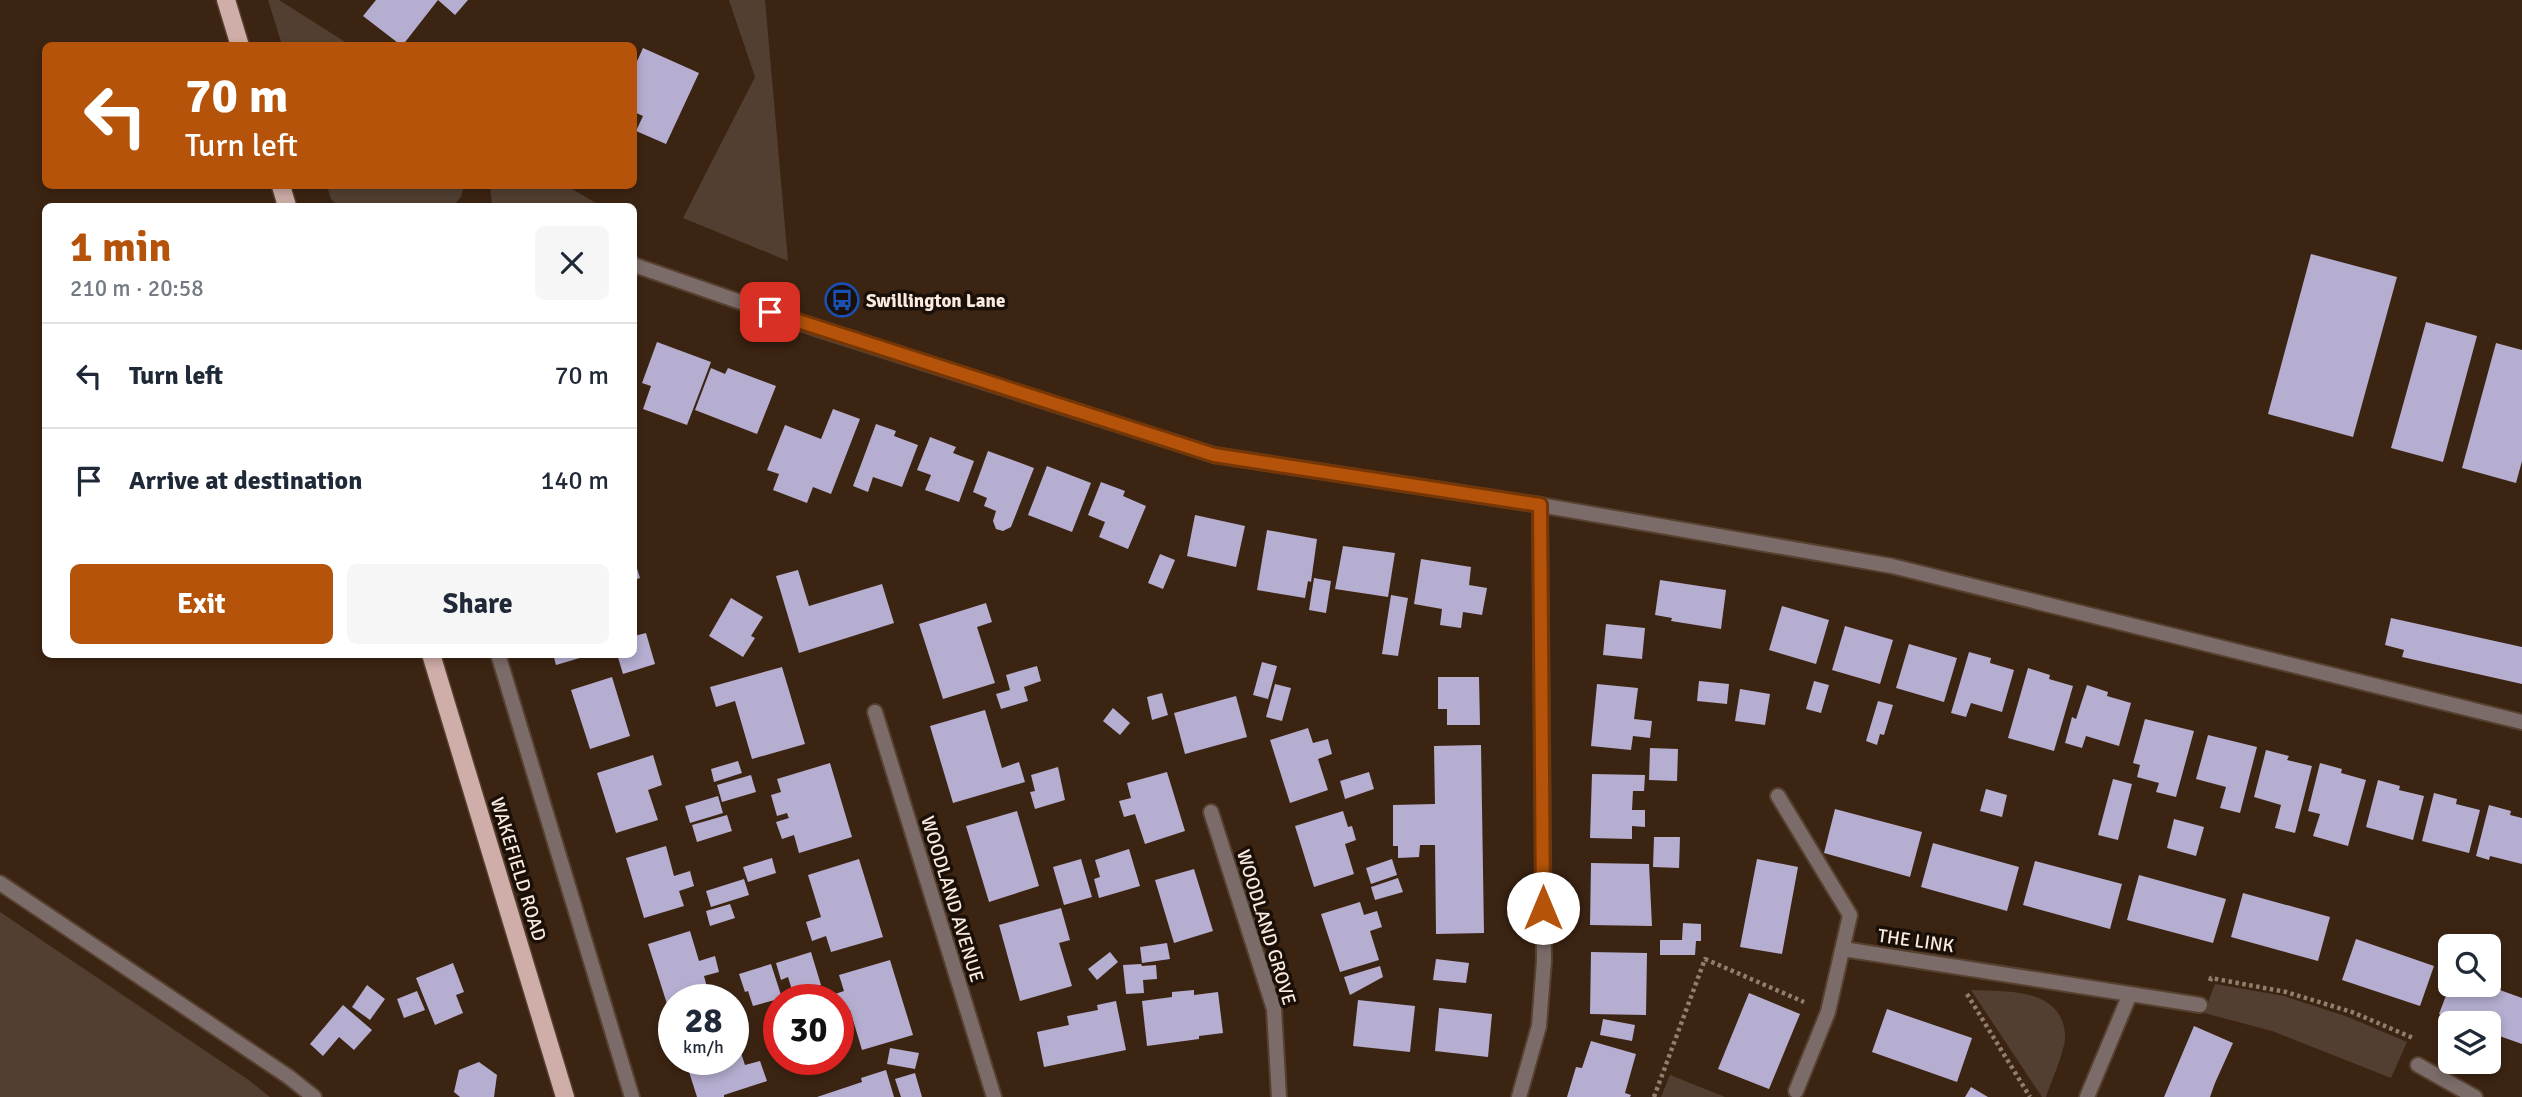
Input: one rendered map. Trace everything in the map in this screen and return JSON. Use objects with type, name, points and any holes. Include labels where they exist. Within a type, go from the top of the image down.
[{"type":"main road","points":[[226,0],[239,42]]},
{"type":"main road","name":"WAKEFIELD ROAD","points":[[431,658],[565,1097]]},
{"type":"street","points":[[637,266],[821,330],[1214,455],[1540,505],[1892,566],[2522,722]]},
{"type":"street","points":[[1519,1097],[1539,1026],[1544,961],[1540,505]]},
{"type":"street","points":[[499,658],[632,1097]]},
{"type":"street","name":"WOODLAND AVENUE","points":[[875,712],[995,1097]]},
{"type":"street","points":[[1778,796],[1850,915],[1828,1012],[1796,1091]]},
{"type":"street","name":"WOODLAND GROVE","points":[[1211,812],[1274,1009],[1279,1097]]},
{"type":"street","points":[[0,883],[289,1077],[314,1097]]},
{"type":"street","name":"THE LINK","points":[[1843,949],[2200,1005]]},
{"type":"street","points":[[2087,1097],[2130,994]]},
{"type":"street","points":[[2418,1065],[2475,1097]]},
{"type":"path","points":[[1654,1097],[1705,960],[1828,1012]]},
{"type":"path","points":[[1948,964],[2030,1097]]},
{"type":"path","points":[[2200,1005],[2211,978],[2286,992],[2352,1012],[2416,1039],[2418,1065]]},
{"type":"shaded area","points":[[268,0],[279,0],[345,42],[281,42]]},
{"type":"shaded area","points":[[729,0],[765,0],[788,261],[683,218],[755,77]]},
{"type":"shaded area","points":[[328,189],[463,189],[456,203],[335,203]]},
{"type":"shaded area","points":[[490,189],[572,189],[596,203],[492,203]]},
{"type":"shaded area","points":[[0,912],[250,1081],[270,1097],[0,1097]]},
{"type":"shaded area","points":[[2215,984],[2284,996],[2348,1017],[2407,1042],[2391,1078],[2272,1031],[2204,1013]]},
{"type":"shaded area","points":[[1971,990],[2011,992],[2037,997],[2057,1011],[2063,1023],[2065,1040],[2046,1097],[2042,1097]]},
{"type":"shaded area","points":[[1670,1075],[1725,1097],[1661,1097]]},
{"type":"building","points":[[376,0],[438,0],[405,42],[397,42],[363,16]]},
{"type":"building","points":[[438,0],[468,0],[455,15]]},
{"type":"building","points":[[643,48],[699,73],[666,144],[637,131],[643,116],[637,113],[637,61]]},
{"type":"building","points":[[2311,254],[2397,277],[2353,437],[2268,414]]},
{"type":"building","points":[[2426,322],[2477,336],[2443,462],[2391,448]]},
{"type":"building","points":[[657,342],[711,362],[687,425],[643,409],[651,386],[642,383]]},
{"type":"building","points":[[2496,343],[2522,350],[2522,461],[2516,483],[2462,468]]},
{"type":"building","points":[[711,368],[725,374],[728,368],[776,386],[757,434],[695,410]]},
{"type":"building","points":[[833,409],[860,419],[831,494],[813,487],[807,503],[773,490],[779,474],[767,470],[785,425],[821,439]]},
{"type":"building","points":[[876,424],[896,431],[894,436],[918,445],[902,487],[873,477],[868,492],[853,486]]},
{"type":"building","points":[[930,437],[956,447],[953,453],[974,461],[959,502],[925,490],[931,475],[917,470]]},
{"type":"building","points":[[988,451],[1034,468],[1011,527],[1003,531],[996,529],[993,521],[996,511],[984,506],[987,498],[973,492]]},
{"type":"building","points":[[1047,466],[1091,483],[1072,532],[1028,515]]},
{"type":"building","points":[[1101,482],[1125,491],[1123,496],[1146,506],[1128,549],[1099,537],[1105,522],[1088,515]]},
{"type":"building","points":[[1195,515],[1245,526],[1236,567],[1187,556]]},
{"type":"building","points":[[1267,530],[1317,539],[1311,582],[1308,581],[1305,598],[1257,590]]},
{"type":"building","points":[[1343,546],[1395,553],[1388,597],[1335,589]]},
{"type":"building","points":[[1160,554],[1175,560],[1163,589],[1148,583]]},
{"type":"building","points":[[1421,559],[1471,567],[1469,585],[1487,588],[1482,615],[1463,612],[1461,628],[1440,625],[1442,609],[1414,604]]},
{"type":"building","points":[[798,570],[809,606],[882,584],[894,623],[799,653],[776,576]]},
{"type":"building","points":[[1314,578],[1331,581],[1326,613],[1309,610]]},
{"type":"building","points":[[1660,580],[1726,590],[1721,629],[1671,621],[1672,618],[1655,615]]},
{"type":"building","points":[[1391,595],[1408,598],[1398,656],[1382,654]]},
{"type":"building","points":[[731,598],[763,617],[751,636],[755,638],[743,657],[709,636]]},
{"type":"building","points":[[986,603],[992,622],[977,627],[995,683],[943,699],[919,624]]},
{"type":"building","points":[[1782,606],[1829,620],[1816,664],[1769,650]]},
{"type":"building","points":[[2391,618],[2522,647],[2522,684],[2402,657],[2404,650],[2385,645]]},
{"type":"building","points":[[1606,624],[1645,628],[1642,659],[1603,655]]},
{"type":"building","points":[[1845,626],[1893,640],[1880,684],[1832,670]]},
{"type":"building","points":[[646,633],[655,664],[623,674],[618,658],[637,658],[637,635]]},
{"type":"building","points":[[1909,644],[1957,658],[1944,702],[1896,688]]},
{"type":"building","points":[[1969,652],[1991,658],[1990,663],[2014,670],[2002,712],[1971,703],[1966,717],[1951,713]]},
{"type":"building","points":[[554,658],[580,658],[556,665]]},
{"type":"building","points":[[1262,662],[1277,666],[1268,699],[1253,695]]},
{"type":"building","points":[[1037,666],[1041,681],[1024,687],[1028,701],[1001,709],[996,694],[1010,690],[1006,675]]},
{"type":"building","points":[[782,667],[805,744],[752,759],[735,701],[716,707],[710,687]]},
{"type":"building","points":[[2028,668],[2050,675],[2049,679],[2073,686],[2054,751],[2008,738]]},
{"type":"building","points":[[612,677],[630,736],[590,749],[571,690]]},
{"type":"building","points":[[1438,677],[1479,677],[1480,725],[1447,725],[1447,709],[1438,709]]},
{"type":"building","points":[[1699,681],[1729,684],[1727,704],[1697,701]]},
{"type":"building","points":[[1814,681],[1829,685],[1821,713],[1806,709]]},
{"type":"building","points":[[1275,684],[1291,688],[1282,721],[1266,717]]},
{"type":"building","points":[[1597,684],[1638,688],[1634,719],[1652,721],[1650,738],[1633,736],[1631,750],[1591,746]]},
{"type":"building","points":[[2087,685],[2108,692],[2107,696],[2131,703],[2119,746],[2086,736],[2082,748],[2065,743],[2072,717],[2076,719]]},
{"type":"building","points":[[1740,689],[1770,694],[1765,725],[1735,721]]},
{"type":"building","points":[[1162,693],[1168,715],[1152,720],[1147,697]]},
{"type":"building","points":[[1236,696],[1247,737],[1185,754],[1174,713]]},
{"type":"building","points":[[1878,701],[1893,705],[1884,735],[1880,734],[1877,745],[1866,741]]},
{"type":"building","points":[[1113,708],[1130,723],[1120,735],[1103,721]]},
{"type":"building","points":[[985,710],[1002,768],[1019,762],[1025,782],[953,803],[930,726]]},
{"type":"building","points":[[2145,719],[2194,731],[2176,797],[2156,792],[2159,783],[2137,777],[2140,765],[2133,763]]},
{"type":"building","points":[[1308,728],[1313,743],[1328,739],[1332,754],[1318,759],[1328,790],[1290,803],[1270,740]]},
{"type":"building","points":[[2208,735],[2257,747],[2240,813],[2220,808],[2226,787],[2196,779]]},
{"type":"building","points":[[1481,745],[1484,933],[1436,934],[1435,845],[1420,845],[1419,857],[1398,858],[1398,846],[1393,846],[1393,805],[1435,804],[1434,746]]},
{"type":"building","points":[[1650,748],[1678,749],[1677,781],[1649,780]]},
{"type":"building","points":[[2266,750],[2289,756],[2287,760],[2312,766],[2295,833],[2275,828],[2281,805],[2254,797]]},
{"type":"building","points":[[653,755],[662,785],[648,790],[658,820],[616,833],[597,773]]},
{"type":"building","points":[[738,761],[742,773],[714,782],[711,769]]},
{"type":"building","points":[[830,763],[852,837],[799,853],[794,835],[782,839],[776,822],[789,818],[787,813],[777,816],[771,795],[781,792],[777,779]]},
{"type":"building","points":[[2320,763],[2342,769],[2341,773],[2366,780],[2348,846],[2313,836],[2320,814],[2308,811]]},
{"type":"building","points":[[1058,767],[1065,800],[1035,809],[1030,792],[1035,791],[1031,775]]},
{"type":"building","points":[[1167,772],[1185,831],[1145,844],[1135,814],[1124,817],[1119,801],[1131,798],[1127,783]]},
{"type":"building","points":[[1369,772],[1374,789],[1345,799],[1340,781]]},
{"type":"building","points":[[1592,774],[1645,775],[1644,791],[1633,791],[1632,810],[1645,810],[1645,827],[1632,826],[1632,839],[1590,838]]},
{"type":"building","points":[[751,775],[756,792],[722,802],[717,785]]},
{"type":"building","points":[[2113,779],[2132,784],[2118,840],[2098,835]]},
{"type":"building","points":[[2378,780],[2400,786],[2399,790],[2424,796],[2413,840],[2366,827]]},
{"type":"building","points":[[1986,789],[2007,795],[2002,817],[1980,811]]},
{"type":"building","points":[[2434,793],[2457,799],[2456,804],[2480,810],[2469,853],[2422,841]]},
{"type":"building","points":[[718,796],[723,813],[690,823],[685,806]]},
{"type":"building","points":[[2489,805],[2511,811],[2510,815],[2522,818],[2522,864],[2490,856],[2489,860],[2476,856]]},
{"type":"building","points":[[1835,809],[1922,832],[1910,877],[1824,853]]},
{"type":"building","points":[[1017,811],[1039,886],[989,902],[966,826]]},
{"type":"building","points":[[1343,811],[1356,840],[1345,844],[1354,874],[1314,887],[1295,826]]},
{"type":"building","points":[[727,815],[732,831],[697,842],[692,825]]},
{"type":"building","points":[[2174,819],[2204,827],[2196,856],[2167,848]]},
{"type":"building","points":[[1654,837],[1680,837],[1679,868],[1653,867]]},
{"type":"building","points":[[1933,843],[2019,867],[2007,911],[1921,887]]},
{"type":"building","points":[[666,846],[674,876],[690,871],[694,886],[679,891],[684,906],[644,918],[626,858]]},
{"type":"building","points":[[1129,849],[1140,886],[1099,898],[1094,879],[1100,877],[1095,860]]},
{"type":"building","points":[[772,858],[776,873],[748,882],[743,867]]},
{"type":"building","points":[[859,859],[883,937],[831,952],[826,936],[812,941],[806,922],[821,917],[808,875]]},
{"type":"building","points":[[1081,859],[1092,897],[1064,905],[1053,867]]},
{"type":"building","points":[[1392,859],[1397,875],[1371,884],[1366,868]]},
{"type":"building","points":[[1757,859],[1798,867],[1782,954],[1740,947]]},
{"type":"building","points":[[2035,861],[2122,884],[2110,929],[2023,905]]},
{"type":"building","points":[[1591,863],[1649,864],[1652,926],[1590,925]]},
{"type":"building","points":[[1194,869],[1213,931],[1174,943],[1155,880]]},
{"type":"building","points":[[2139,875],[2226,899],[2213,943],[2127,920]]},
{"type":"building","points":[[1398,878],[1403,892],[1375,900],[1371,887]]},
{"type":"building","points":[[744,879],[749,895],[711,907],[706,891]]},
{"type":"building","points":[[2243,893],[2330,917],[2318,961],[2231,937]]},
{"type":"building","points":[[1360,902],[1364,915],[1377,911],[1382,927],[1370,931],[1379,960],[1340,972],[1321,914]]},
{"type":"building","points":[[730,904],[735,918],[710,926],[706,911]]},
{"type":"building","points":[[1061,908],[1070,940],[1059,943],[1072,986],[1020,1001],[999,925]]},
{"type":"building","points":[[1683,923],[1701,924],[1701,941],[1696,941],[1695,955],[1660,955],[1660,940],[1682,940]]},
{"type":"building","points":[[690,931],[699,961],[715,956],[719,972],[704,976],[706,984],[661,984],[648,944]]},
{"type":"building","points":[[2356,939],[2434,966],[2420,1006],[2342,980]]},
{"type":"building","points":[[1167,943],[1170,959],[1142,963],[1140,947]]},
{"type":"building","points":[[811,952],[821,984],[790,984],[788,977],[781,980],[776,963]]},
{"type":"building","points":[[1110,952],[1118,962],[1097,980],[1088,969]]},
{"type":"building","points":[[1591,952],[1647,953],[1646,1015],[1590,1014]]},
{"type":"building","points":[[1436,959],[1469,963],[1466,983],[1433,980]]},
{"type":"building","points":[[890,960],[913,1035],[862,1050],[854,1023],[854,984],[842,984],[839,975]]},
{"type":"building","points":[[453,963],[464,992],[456,995],[463,1013],[435,1025],[416,978]]},
{"type":"building","points":[[771,964],[777,984],[763,984],[763,1003],[753,1006],[749,984],[742,984],[739,974]]},
{"type":"building","points":[[1123,965],[1156,965],[1157,979],[1143,980],[1144,993],[1126,994]]},
{"type":"building","points":[[1380,966],[1383,977],[1350,995],[1344,977]]},
{"type":"building","points":[[367,985],[385,999],[370,1020],[352,1007]]},
{"type":"building","points":[[1194,990],[1194,995],[1218,992],[1223,1033],[1147,1046],[1142,1001],[1172,997],[1172,992]]},
{"type":"building","points":[[2501,990],[2522,998],[2522,1044],[2501,1037],[2501,1011],[2440,1011],[2445,997],[2501,997]]},
{"type":"building","points":[[417,991],[425,1010],[404,1018],[397,999]]},
{"type":"building","points":[[1749,993],[1800,1014],[1769,1089],[1718,1069]]},
{"type":"building","points":[[1358,1000],[1415,1006],[1410,1052],[1353,1046]]},
{"type":"building","points":[[1116,1001],[1126,1050],[1044,1067],[1037,1032],[1069,1025],[1067,1016],[1098,1010],[1097,1005]]},
{"type":"building","points":[[343,1005],[372,1030],[354,1050],[339,1037],[323,1056],[310,1044]]},
{"type":"building","points":[[1439,1008],[1492,1014],[1488,1057],[1435,1051]]},
{"type":"building","points":[[1887,1009],[1972,1038],[1957,1082],[1872,1052]]},
{"type":"building","points":[[1603,1019],[1635,1025],[1632,1041],[1600,1035]]},
{"type":"building","points":[[2194,1026],[2233,1043],[2210,1097],[2164,1097]]},
{"type":"building","points":[[1591,1041],[1636,1054],[1625,1093],[1631,1095],[1630,1097],[1567,1097],[1576,1067],[1582,1068]]},
{"type":"building","points":[[890,1048],[919,1053],[915,1069],[887,1064]]},
{"type":"building","points":[[760,1061],[767,1081],[724,1097],[697,1097],[690,1075],[749,1075],[749,1064]]},
{"type":"building","points":[[479,1062],[497,1075],[494,1097],[460,1097],[454,1092],[459,1070]]},
{"type":"building","points":[[886,1070],[894,1097],[817,1097],[862,1082],[861,1078]]},
{"type":"building","points":[[915,1073],[922,1097],[901,1097],[895,1079]]},
{"type":"building","points":[[1971,1087],[1988,1097],[1965,1097]]},
{"type":"place","name":"Swillington Lane","points":[[842,300]]},
{"type":"route","points":[[770,312],[1214,455],[1540,505],[1543,908]]}]
